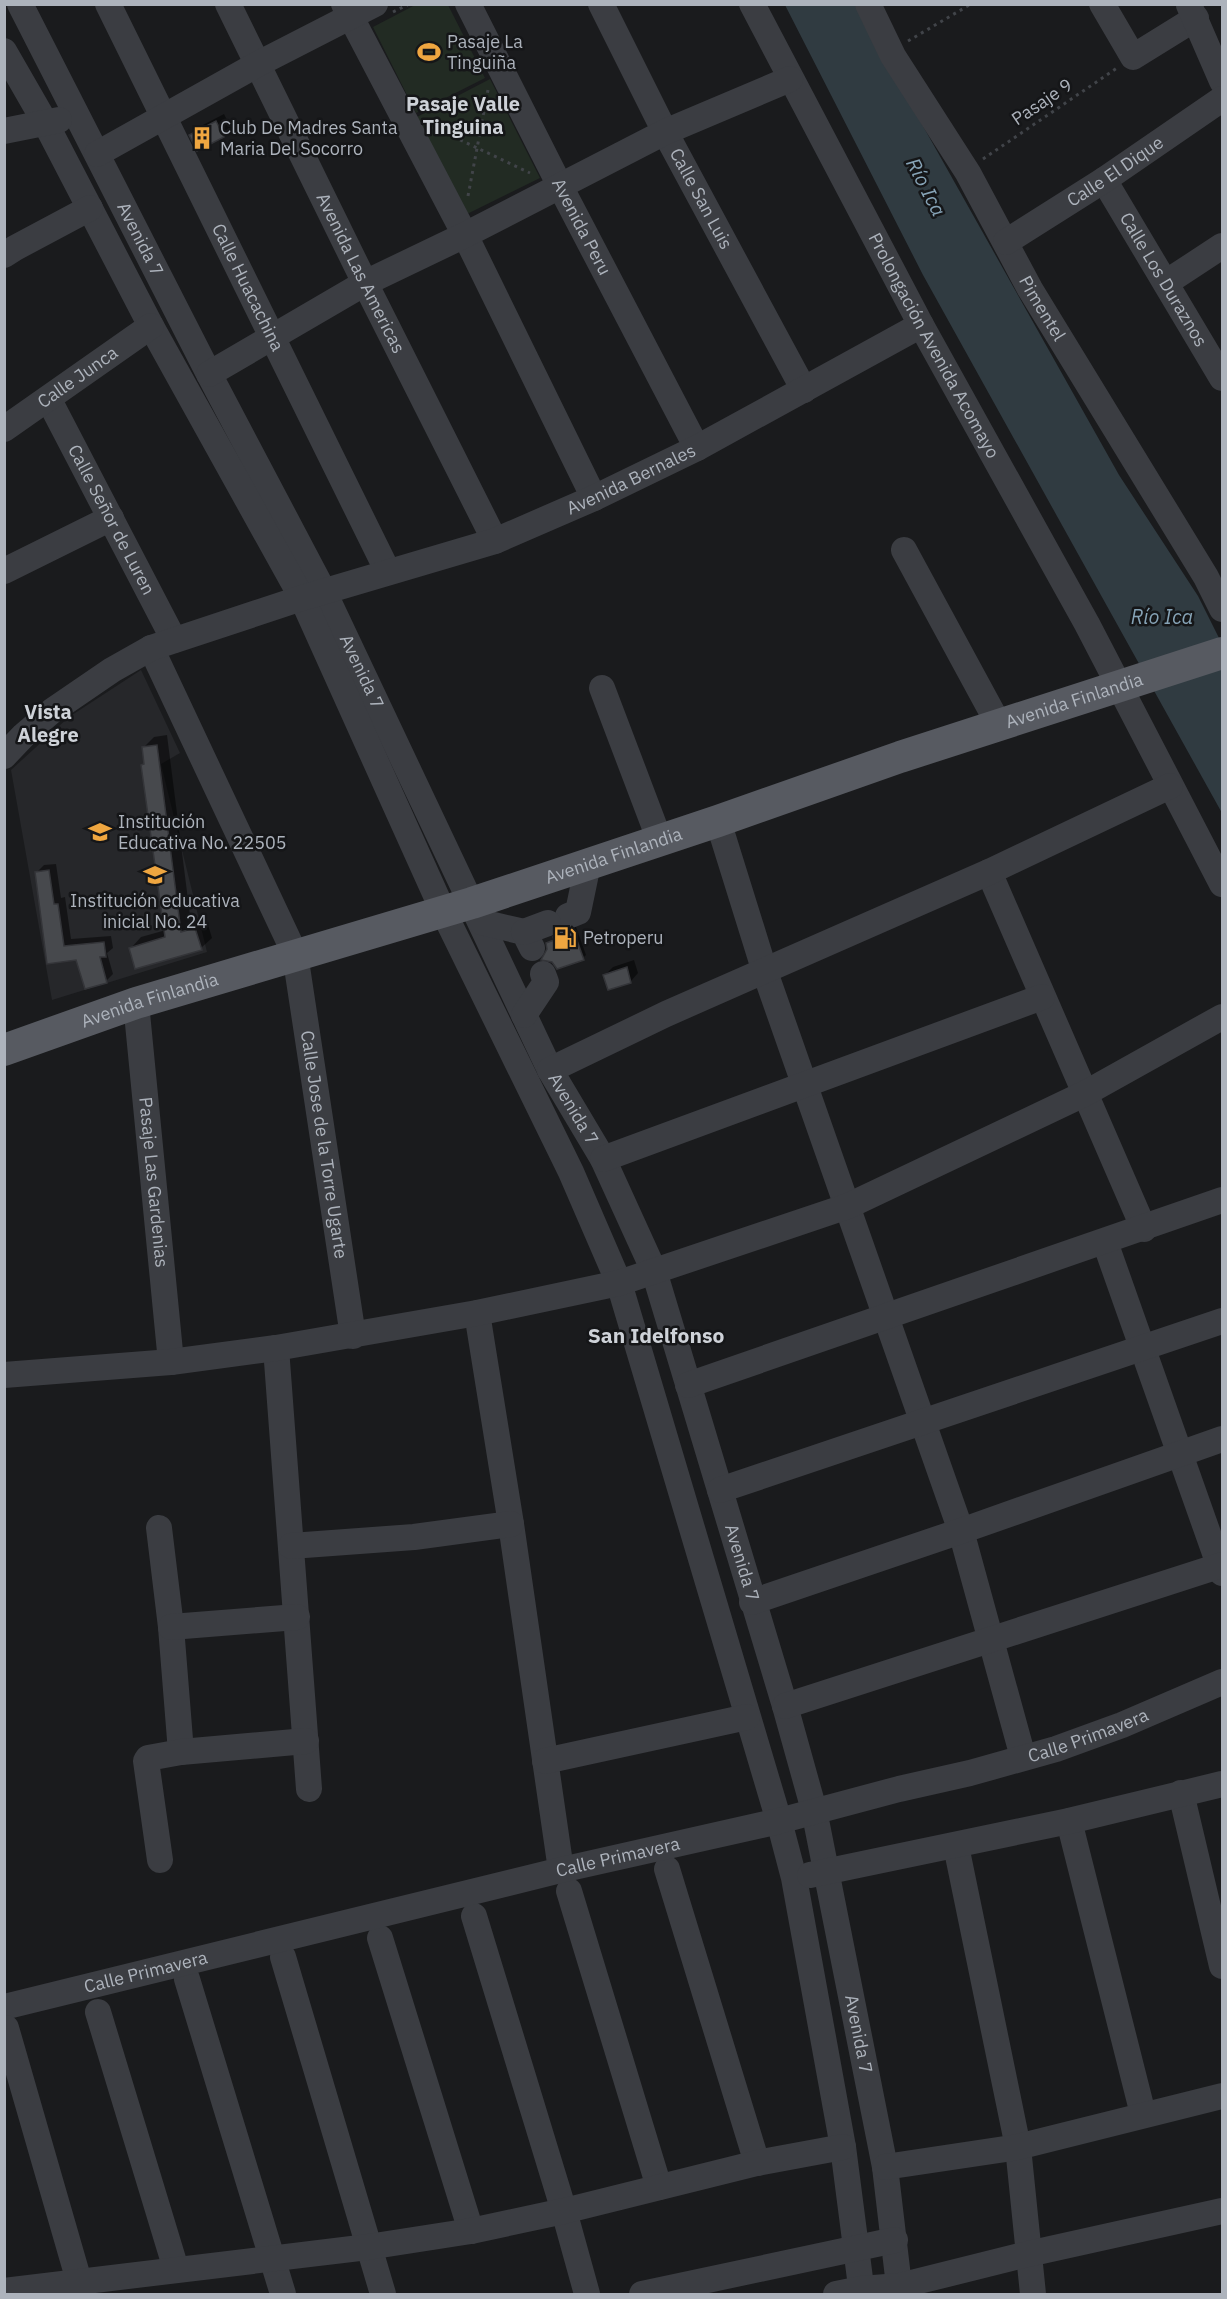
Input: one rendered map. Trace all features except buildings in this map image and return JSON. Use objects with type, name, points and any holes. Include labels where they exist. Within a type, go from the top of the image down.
[{"type":"main road","name":"Avenida Finlandia","points":[[4,1050],[136,1003],[295,954],[465,912],[588,864],[999,724],[1222,653]]},
{"type":"street","name":"Avenida 7","points":[[20,4],[209,374],[465,912],[619,1283],[794,1878],[843,2147],[862,2292]]},
{"type":"street","name":"Calle Huacachina","points":[[108,4],[388,572]]},
{"type":"street","name":"Avenida Las Americas","points":[[228,4],[256,65],[495,541]]},
{"type":"street","name":"Avenida Peru","points":[[468,4],[549,181],[697,448]]},
{"type":"street","name":"Calle San Luis","points":[[601,4],[665,132],[804,390]]},
{"type":"street","name":"Prolongación Avenida Acomayo","points":[[752,4],[921,324],[1087,624],[1127,682],[1170,786],[1222,884]]},
{"type":"street","name":"Pimentel","points":[[868,4],[891,50],[966,170],[1030,289],[1214,574],[1222,609]]},
{"type":"street","points":[[1101,4],[1133,57],[1192,11],[1222,81]]},
{"type":"street","points":[[97,154],[347,11],[382,10]]},
{"type":"street","points":[[347,11],[465,235],[594,498]]},
{"type":"street","name":"Avenida 7","points":[[4,51],[46,124],[152,326],[313,595]]},
{"type":"street","points":[[209,374],[365,283],[465,235],[549,181],[790,79]]},
{"type":"street","name":"Calle El Dique","points":[[1006,242],[1104,180],[1222,99]]},
{"type":"street","points":[[4,131],[46,124],[77,115]]},
{"type":"street","name":"Calle Los Duraznos","points":[[1104,180],[1167,282],[1222,378]]},
{"type":"street","points":[[4,255],[90,208]]},
{"type":"street","points":[[1167,282],[1222,246]]},
{"type":"street","name":"Avenida Bernales","points":[[4,756],[52,711],[112,670],[162,644],[313,595],[495,541],[594,498],[697,448],[921,324]]},
{"type":"street","name":"Calle Junca","points":[[4,429],[49,400],[152,326]]},
{"type":"street","name":"Calle Señor de Luren","points":[[49,400],[111,518],[162,644],[295,954]]},
{"type":"street","points":[[4,571],[111,518]]},
{"type":"street","points":[[904,550],[999,724]]},
{"type":"street","points":[[602,688],[660,841]]},
{"type":"street","points":[[550,1070],[666,1014],[988,872],[1170,786]]},
{"type":"street","points":[[718,821],[765,971],[960,1531],[992,1638],[1023,1757]]},
{"type":"street","points":[[465,912],[543,930],[578,912],[588,864]]},
{"type":"street","points":[[988,872],[1144,1229]]},
{"type":"street","name":"Avenida 7","points":[[465,912],[524,1015],[550,1070],[603,1159],[654,1271],[814,1810],[885,2167],[900,2290]]},
{"type":"street","name":"Calle Jose de la Torre Ugarte","points":[[295,954],[354,1336]]},
{"type":"street","points":[[524,1015],[546,982],[543,974]]},
{"type":"street","points":[[603,1159],[1042,998]]},
{"type":"street","name":"Pasaje Las Gardenias","points":[[136,1003],[171,1362]]},
{"type":"street","points":[[4,1375],[171,1362],[276,1348],[477,1313],[619,1283],[848,1206],[1084,1094],[1222,1017]]},
{"type":"street","points":[[688,1385],[1144,1229],[1222,1200]]},
{"type":"street","points":[[785,1706],[992,1638],[1222,1568],[1105,1242]]},
{"type":"street","points":[[477,1313],[512,1524],[545,1761],[565,1881],[659,2187]]},
{"type":"street","points":[[720,1490],[1222,1321]]},
{"type":"street","points":[[276,1348],[309,1789]]},
{"type":"street","points":[[752,1602],[1222,1439]]},
{"type":"street","points":[[291,1546],[414,1537],[512,1524]]},
{"type":"street","points":[[159,1527],[171,1628],[181,1752]]},
{"type":"street","points":[[171,1628],[297,1617]]},
{"type":"street","name":"Calle Primavera","points":[[5,2018],[565,1881],[814,1810],[970,1773],[1056,1749],[1122,1725],[1222,1682]]},
{"type":"street","points":[[545,1761],[747,1717]]},
{"type":"street","points":[[160,1860],[146,1761],[151,1757],[181,1752],[306,1741]]},
{"type":"street","points":[[794,1878],[956,1846],[1222,1784]]},
{"type":"street","points":[[1181,1793],[1222,1966]]},
{"type":"street","points":[[1069,1821],[1143,2114]]},
{"type":"street","points":[[956,1846],[1018,2147],[1033,2295]]},
{"type":"street","points":[[667,1869],[757,2163]]},
{"type":"street","points":[[474,1916],[564,2211],[587,2295]]},
{"type":"street","points":[[380,1938],[471,2231]]},
{"type":"street","points":[[283,1957],[383,2295]]},
{"type":"street","points":[[187,1979],[283,2295]]},
{"type":"street","points":[[98,2012],[176,2269]]},
{"type":"street","points":[[5,2018],[79,2281]]},
{"type":"street","points":[[885,2167],[1018,2147],[1222,2096]]},
{"type":"street","points":[[4,2291],[368,2247],[471,2231],[564,2211],[757,2163],[843,2147]]},
{"type":"street","points":[[836,2295],[900,2290],[1028,2254],[1222,2211]]},
{"type":"street","points":[[642,2295],[895,2240]]},
{"type":"path","points":[[382,10],[409,4]]},
{"type":"path","points":[[891,50],[971,4]]},
{"type":"path","name":"Pasaje 9","points":[[966,170],[1133,57]]},
{"type":"path","points":[[467,204],[490,79]]},
{"type":"path","points":[[426,123],[549,181]]},
{"type":"shaded area","name":"Pasaje La Tinguiña","points":[[417,4],[448,5],[485,78],[416,113],[373,27]]},
{"type":"shaded area","name":"Pasaje La Tinguiña","points":[[490,79],[540,178],[465,215],[415,118]]},
{"type":"shaded area","name":"Institución Educativa No. 22505","points":[[141,670],[180,753],[161,764],[207,952],[52,1000],[11,770],[69,717]]},
{"type":"water","name":"Río Ica","points":[[785,5],[855,5],[1119,475],[1198,596],[1222,644],[1222,813],[923,275]]},
{"type":"place","name":"Pasaje La Tinguiña","points":[[429,52]]},
{"type":"place","name":"Club De Madres Santa Maria Del Socorro","points":[[202,138]]},
{"type":"place","name":"Institución Educativa No. 22505","points":[[100,832]]},
{"type":"place","name":"Institución educativa inicial No. 24","points":[[155,875]]},
{"type":"place","name":"Petroperu","points":[[565,938]]},
{"type":"district","name":"Pasaje Valle Tinguina","points":[[463,116]]},
{"type":"district","name":"Vista Alegre","points":[[48,724]]},
{"type":"district","name":"San Idelfonso","points":[[656,1336]]}]
